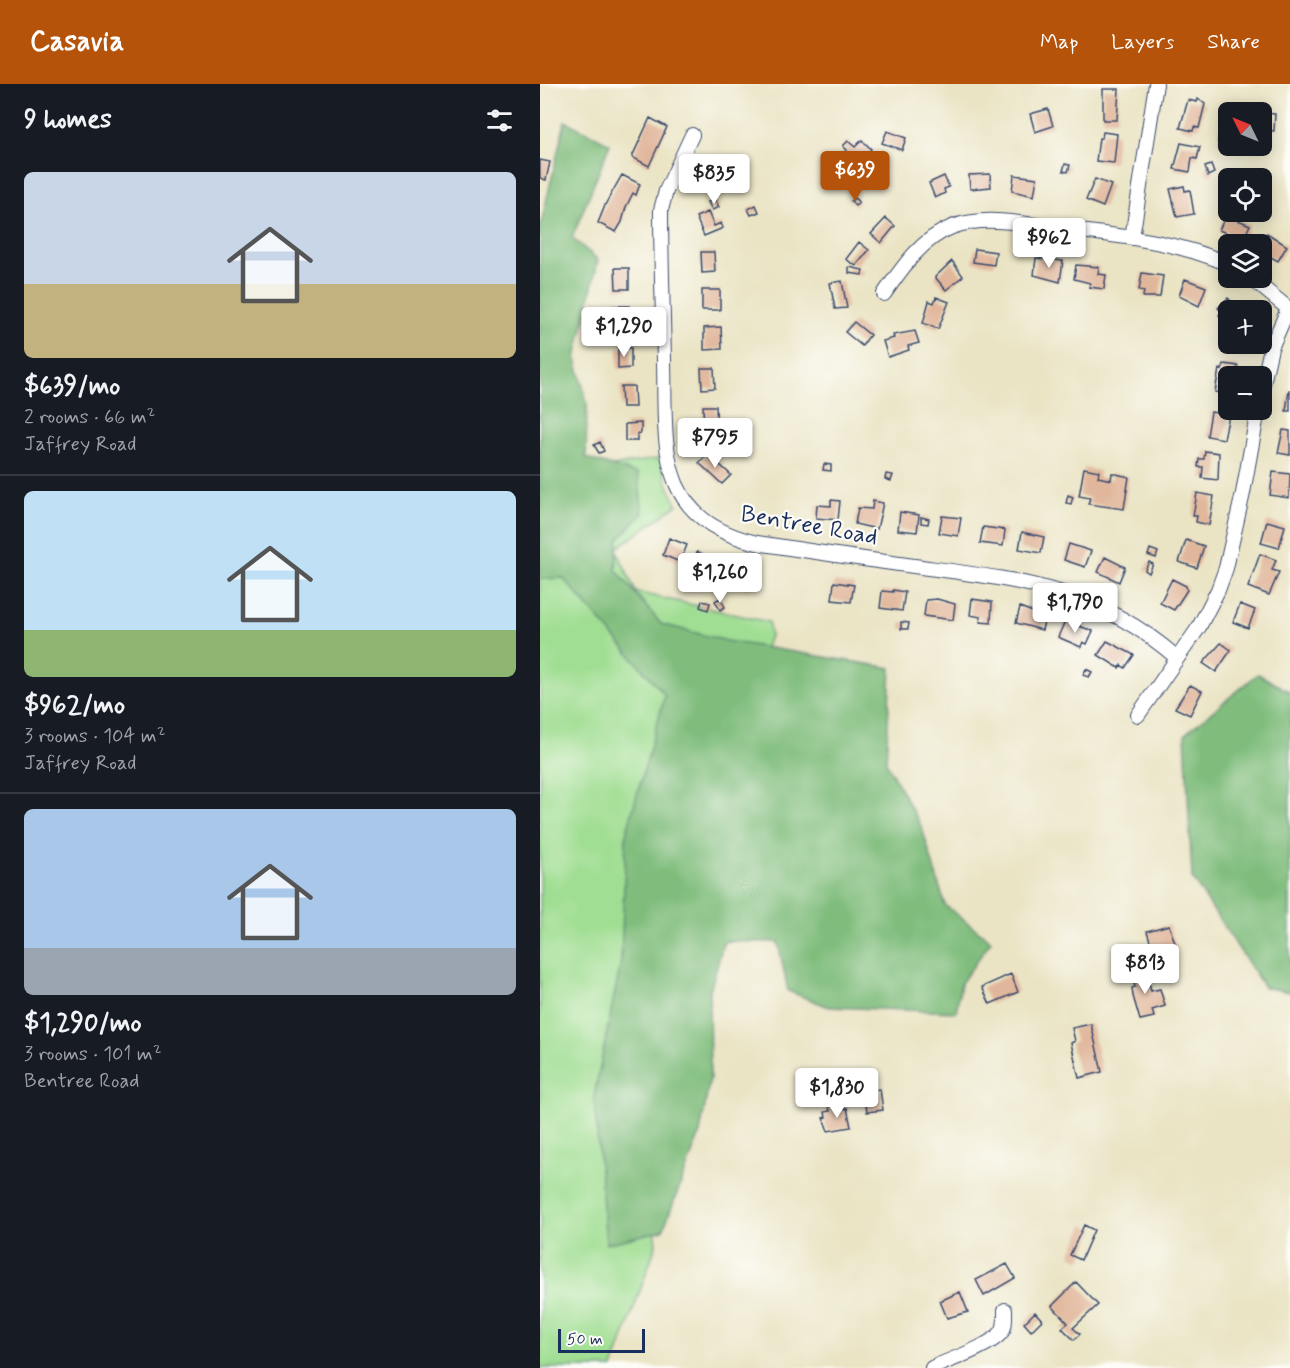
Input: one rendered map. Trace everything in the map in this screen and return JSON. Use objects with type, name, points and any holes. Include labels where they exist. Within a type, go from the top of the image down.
[{"type":"street","points":[[1132,238],[1156,84]]},
{"type":"street","name":"Bentree Road","points":[[692,135],[666,190],[661,210],[664,443],[675,482],[691,507],[726,534],[757,543],[999,577],[1045,587],[1110,613],[1154,638],[1176,657]]},
{"type":"street","points":[[884,294],[925,244],[945,231],[973,222],[1014,223],[1132,238],[1184,248],[1218,260]]},
{"type":"street","points":[[1263,288],[1289,309],[1271,348],[1267,366]]},
{"type":"street","points":[[1137,715],[1205,617],[1226,568],[1256,420]]},
{"type":"street","points":[[932,1368],[1001,1332],[1005,1322],[1005,1310]]},
{"type":"green space","points":[[565,121],[610,144],[572,238],[598,260],[576,358],[587,404],[586,458],[638,474],[643,513],[618,540],[616,570],[661,624],[727,641],[891,668],[886,762],[922,828],[945,905],[991,941],[961,983],[956,1012],[829,1007],[788,991],[778,942],[724,941],[709,994],[710,1078],[700,1133],[663,1230],[606,1244],[594,1097],[621,962],[626,834],[665,695],[563,578],[540,579],[540,228]]},
{"type":"green space","points":[[540,406],[576,472],[661,458],[667,483],[677,505],[616,549],[636,592],[769,622],[770,636],[736,733],[651,1197],[656,1245],[613,1368],[540,1368]]},
{"type":"green space","points":[[1258,674],[1290,692],[1290,992],[1264,987],[1192,878],[1185,734]]},
{"type":"building","points":[[1103,89],[1119,89],[1117,120],[1103,120]]},
{"type":"building","points":[[1198,99],[1205,104],[1199,128],[1194,127],[1193,131],[1180,128],[1188,100],[1197,102]]},
{"type":"building","points":[[1048,109],[1053,126],[1035,132],[1030,114]]},
{"type":"building","points":[[1272,114],[1275,114],[1274,131],[1272,131]]},
{"type":"building","points":[[650,118],[667,127],[649,166],[632,157]]},
{"type":"building","points":[[887,131],[906,138],[902,150],[882,143]]},
{"type":"building","points":[[1103,132],[1117,134],[1114,163],[1096,161],[1099,138],[1102,138]]},
{"type":"building","points":[[862,140],[871,149],[850,172],[838,159],[847,150],[843,146],[848,141],[855,147]]},
{"type":"building","points":[[1181,143],[1200,147],[1197,159],[1192,158],[1190,172],[1174,169]]},
{"type":"building","points":[[540,160],[550,162],[546,180],[540,178]]},
{"type":"building","points":[[1065,164],[1070,165],[1068,172],[1063,171]]},
{"type":"building","points":[[1211,165],[1214,173],[1208,176],[1205,167]]},
{"type":"building","points":[[990,174],[991,187],[970,189],[969,175]]},
{"type":"building","points":[[622,175],[640,184],[636,195],[633,193],[626,207],[622,222],[616,232],[598,223]]},
{"type":"building","points":[[1014,175],[1037,178],[1034,196],[1012,191]]},
{"type":"building","points":[[944,176],[949,187],[944,189],[945,193],[935,198],[929,183]]},
{"type":"building","points":[[1095,179],[1111,185],[1103,207],[1086,200]]},
{"type":"building","points":[[1184,186],[1185,191],[1190,190],[1194,214],[1177,217],[1170,189]]},
{"type":"building","points":[[855,198],[859,203],[855,206],[851,201]]},
{"type":"building","points":[[715,199],[719,207],[712,210],[708,202]]},
{"type":"building","points":[[756,205],[759,212],[751,215],[748,209]]},
{"type":"building","points":[[708,212],[714,226],[721,223],[723,228],[704,236],[696,217]]},
{"type":"building","points":[[886,218],[895,226],[881,243],[871,234]]},
{"type":"building","points":[[1223,222],[1243,222],[1250,225],[1246,234],[1228,234],[1219,230]]},
{"type":"building","points":[[1272,236],[1287,246],[1278,261],[1272,258]]},
{"type":"building","points":[[859,242],[869,250],[856,266],[846,259]]},
{"type":"building","points":[[975,249],[996,252],[994,265],[973,262]]},
{"type":"building","points":[[701,252],[714,252],[715,272],[702,273]]},
{"type":"building","points":[[1036,258],[1063,261],[1060,282],[1034,275]]},
{"type":"building","points":[[952,261],[963,276],[946,290],[935,277]]},
{"type":"building","points":[[1076,265],[1099,267],[1098,274],[1106,275],[1104,289],[1089,287],[1090,283],[1074,279]]},
{"type":"building","points":[[849,267],[863,270],[862,275],[849,273]]},
{"type":"building","points":[[615,268],[629,268],[629,289],[616,289]]},
{"type":"building","points":[[1142,273],[1163,276],[1160,297],[1143,297],[1144,291],[1139,290]]},
{"type":"building","points":[[1185,279],[1206,287],[1199,306],[1179,296]]},
{"type":"building","points":[[842,281],[847,308],[835,309],[830,283]]},
{"type":"building","points":[[702,290],[720,290],[720,310],[702,310]]},
{"type":"building","points":[[936,297],[949,302],[938,329],[923,323],[929,301],[934,303]]},
{"type":"building","points":[[613,306],[629,306],[632,329],[613,329]]},
{"type":"building","points":[[854,322],[870,335],[862,346],[845,332]]},
{"type":"building","points":[[721,327],[722,349],[704,350],[704,328]]},
{"type":"building","points":[[915,331],[919,343],[908,346],[909,350],[888,357],[883,341],[894,338],[893,335]]},
{"type":"building","points":[[618,348],[631,348],[631,368],[618,369]]},
{"type":"building","points":[[701,368],[714,368],[715,388],[702,389]]},
{"type":"building","points":[[1218,375],[1218,393],[1215,392]]},
{"type":"building","points":[[621,386],[634,386],[635,407],[622,407]]},
{"type":"building","points":[[1289,390],[1290,411],[1286,411]]},
{"type":"building","points":[[703,406],[716,406],[717,435],[704,435]]},
{"type":"building","points":[[1211,412],[1218,413],[1218,420],[1228,420],[1224,439],[1207,436]]},
{"type":"building","points":[[641,423],[641,433],[637,434],[637,441],[625,441],[625,424]]},
{"type":"building","points":[[1283,430],[1290,431],[1290,455],[1278,453]]},
{"type":"building","points":[[600,442],[604,451],[599,453],[594,445]]},
{"type":"building","points":[[1205,451],[1219,453],[1218,480],[1202,478],[1203,467],[1198,467],[1199,459],[1204,459]]},
{"type":"building","points":[[708,454],[731,475],[722,484],[699,463]]},
{"type":"building","points":[[824,464],[831,465],[831,471],[823,470]]},
{"type":"building","points":[[1084,468],[1099,471],[1098,477],[1111,480],[1112,473],[1129,477],[1124,509],[1088,504],[1090,498],[1079,496]]},
{"type":"building","points":[[1273,472],[1290,474],[1289,498],[1270,495]]},
{"type":"building","points":[[886,474],[893,475],[891,481],[885,479]]},
{"type":"building","points":[[1197,493],[1214,496],[1209,525],[1196,522],[1197,516],[1193,516]]},
{"type":"building","points":[[1068,495],[1073,497],[1071,504],[1066,503]]},
{"type":"building","points":[[831,500],[840,501],[838,520],[816,518],[817,505],[831,506]]},
{"type":"building","points":[[873,501],[883,503],[877,529],[855,524],[858,508],[872,509]]},
{"type":"building","points":[[900,512],[919,515],[917,532],[898,530]]},
{"type":"building","points":[[942,516],[961,518],[958,536],[939,533]]},
{"type":"building","points":[[921,517],[929,519],[928,524],[921,523]]},
{"type":"building","points":[[1267,521],[1285,526],[1279,548],[1261,543]]},
{"type":"building","points":[[983,527],[1005,530],[1003,546],[980,543]]},
{"type":"building","points":[[1022,532],[1044,537],[1041,553],[1019,549]]},
{"type":"building","points":[[669,538],[687,545],[680,562],[663,555]]},
{"type":"building","points":[[1186,540],[1204,546],[1197,568],[1179,562]]},
{"type":"building","points":[[1069,544],[1091,551],[1085,567],[1064,560]]},
{"type":"building","points":[[1150,549],[1158,552],[1156,558],[1148,555]]},
{"type":"building","points":[[697,552],[723,562],[718,574],[692,564]]},
{"type":"building","points":[[1260,554],[1276,560],[1272,570],[1279,572],[1269,595],[1248,587]]},
{"type":"building","points":[[1105,557],[1125,567],[1119,582],[1098,572]]},
{"type":"building","points":[[1149,562],[1153,564],[1149,573],[1145,570]]},
{"type":"building","points":[[734,567],[756,571],[750,589],[729,583]]},
{"type":"building","points":[[1172,579],[1186,586],[1187,590],[1174,610],[1160,603]]},
{"type":"building","points":[[834,582],[854,585],[851,602],[832,600]]},
{"type":"building","points":[[893,590],[905,592],[902,611],[880,608],[882,591],[893,592]]},
{"type":"building","points":[[720,598],[725,607],[720,610],[715,601]]},
{"type":"building","points":[[937,599],[955,604],[953,620],[924,616],[926,600]]},
{"type":"building","points":[[972,599],[992,602],[991,623],[980,622],[981,617],[970,615]]},
{"type":"building","points":[[702,601],[710,603],[708,610],[700,607]]},
{"type":"building","points":[[1240,604],[1255,610],[1248,628],[1233,622]]},
{"type":"building","points":[[1020,607],[1045,617],[1042,630],[1016,623]]},
{"type":"building","points":[[1065,621],[1093,631],[1087,644],[1083,642],[1081,647],[1058,637]]},
{"type":"building","points":[[901,622],[909,623],[908,629],[901,629]]},
{"type":"building","points":[[1107,641],[1134,655],[1125,668],[1121,665],[1119,668],[1098,655]]},
{"type":"building","points":[[1221,643],[1231,650],[1216,672],[1203,663]]},
{"type":"building","points":[[1086,669],[1092,672],[1089,677],[1083,675]]},
{"type":"building","points":[[1190,685],[1202,691],[1190,715],[1175,708]]},
{"type":"building","points":[[1169,925],[1177,949],[1167,954],[1169,959],[1160,962],[1158,957],[1155,958],[1147,931]]},
{"type":"building","points":[[1145,967],[1151,991],[1160,989],[1165,1006],[1152,1010],[1154,1017],[1140,1020],[1133,996],[1132,988],[1135,987],[1131,971]]},
{"type":"building","points":[[1011,974],[1018,992],[990,1004],[982,987]]},
{"type":"building","points":[[1091,1024],[1102,1072],[1079,1078],[1071,1043],[1075,1041],[1072,1028]]},
{"type":"building","points":[[880,1089],[883,1110],[867,1112],[864,1091]]},
{"type":"building","points":[[838,1104],[839,1110],[847,1108],[851,1127],[828,1131],[823,1118],[826,1117],[825,1112],[830,1111],[829,1106]]},
{"type":"building","points":[[1084,1225],[1094,1230],[1081,1260],[1070,1255]]},
{"type":"building","points":[[1007,1264],[1015,1278],[984,1296],[976,1280]]},
{"type":"building","points":[[1076,1282],[1098,1305],[1073,1328],[1080,1334],[1074,1340],[1062,1328],[1068,1323],[1052,1306]]},
{"type":"building","points":[[960,1292],[968,1312],[947,1318],[940,1301]]},
{"type":"building","points":[[1035,1312],[1042,1320],[1031,1331],[1024,1323]]}]
